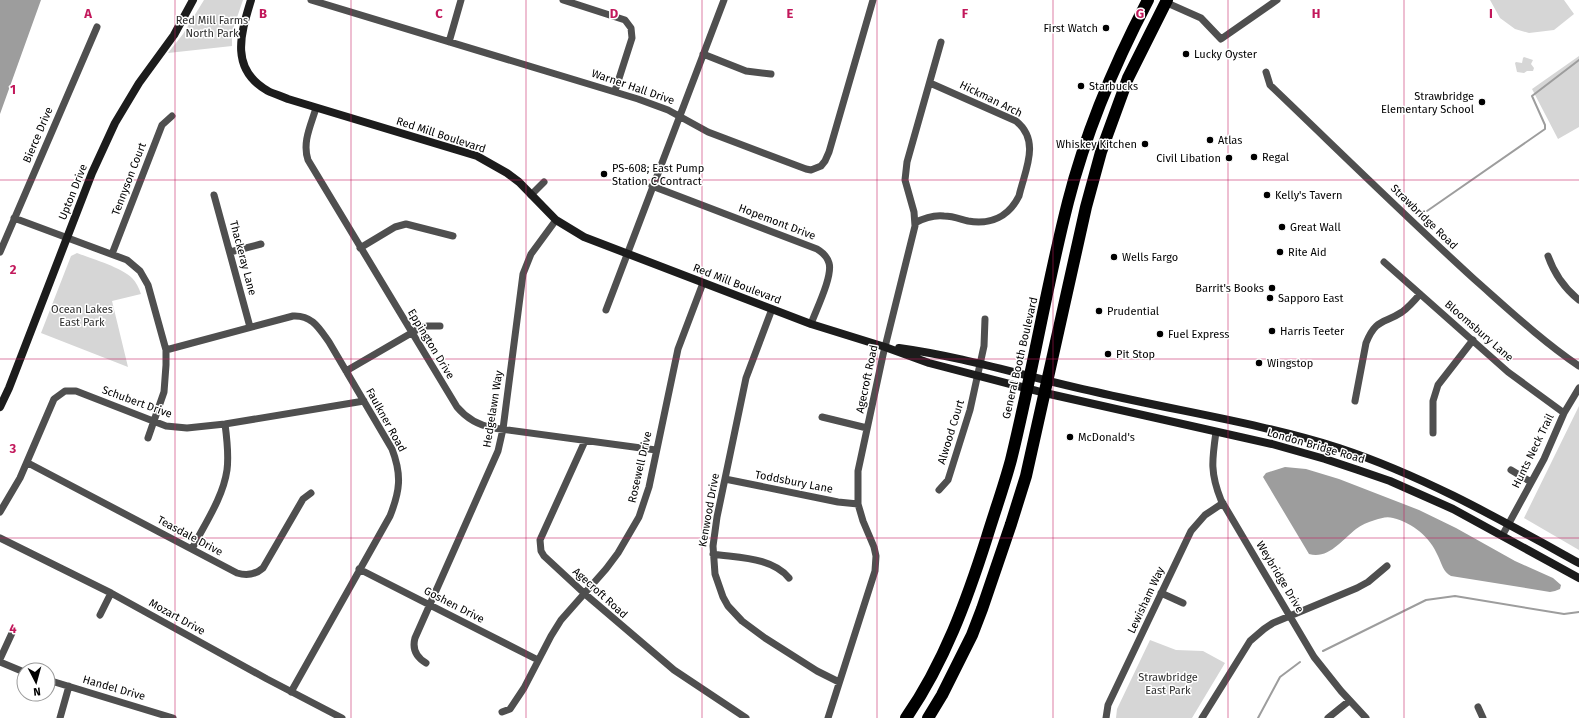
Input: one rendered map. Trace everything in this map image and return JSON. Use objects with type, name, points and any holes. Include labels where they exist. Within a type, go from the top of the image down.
[{"type":"highway","name":"General Booth Boulevard","points":[[906,718],[942,655],[969,591],[1010,463],[1068,202],[1091,128],[1116,64],[1148,0]]},
{"type":"highway","points":[[928,718],[957,666],[982,609],[1026,476],[1086,207],[1101,152],[1128,78],[1166,1]]},
{"type":"highway","points":[[1109,129],[1111,105],[1123,75],[1123,69],[1116,64]]},
{"type":"main road","name":"Upton Drive","points":[[0,407],[9,388],[66,237],[115,122],[139,83],[174,35],[193,0]]},
{"type":"main road","name":"Red Mill Boulevard","points":[[251,0],[242,30],[240,47],[244,64],[248,72],[257,83],[268,91],[316,108],[477,156],[507,172],[519,182],[556,220],[584,238],[811,324],[885,347],[929,363],[978,376],[1028,383]]},
{"type":"main road","name":"Red Mill Boulevard","points":[[885,347],[934,353],[980,365],[1028,383]]},
{"type":"main road","name":"London Bridge Road","points":[[1028,383],[1278,432],[1338,448],[1427,482],[1509,524],[1579,563]]},
{"type":"main road","name":"London Bridge Road","points":[[1028,383],[1216,432],[1299,451],[1358,470],[1453,509],[1579,578]]},
{"type":"street","name":"Warner Hall Drive","points":[[311,0],[326,2],[449,42],[644,101],[680,116],[708,132],[806,170],[821,166],[829,152],[873,0]]},
{"type":"street","points":[[449,42],[461,0]]},
{"type":"street","points":[[563,0],[624,20],[631,28],[632,38],[614,91]]},
{"type":"street","points":[[606,310],[724,0]]},
{"type":"street","points":[[1166,1],[1201,18],[1221,39],[1275,1]]},
{"type":"street","name":"Bierce Drive","points":[[0,252],[97,27]]},
{"type":"street","name":"Agecroft Road","points":[[828,718],[872,584],[876,566],[874,547],[863,522],[858,504],[858,471],[885,347],[915,223],[914,212],[907,188],[905,171],[906,162],[941,42]]},
{"type":"street","points":[[703,54],[746,71],[771,74]]},
{"type":"street","name":"Strawbridge Road","points":[[1266,72],[1270,85],[1439,247],[1512,312],[1564,356],[1579,366]]},
{"type":"street","name":"Hickman Arch","points":[[915,223],[926,218],[944,216],[968,221],[986,222],[1005,214],[1016,203],[1019,196],[1030,150],[1028,136],[1021,125],[1016,121],[930,83]]},
{"type":"street","name":"Eppington Drive","points":[[316,108],[306,139],[305,147],[308,160],[457,407],[463,414],[478,424],[503,429],[656,450]]},
{"type":"street","name":"Tennyson Court","points":[[112,254],[162,125],[172,116]]},
{"type":"street","points":[[531,195],[544,182]]},
{"type":"street","name":"Hopemont Drive","points":[[652,186],[822,252],[829,262],[829,276],[811,324]]},
{"type":"street","name":"Thackeray Lane","points":[[214,195],[250,327]]},
{"type":"street","points":[[14,218],[112,254],[134,265],[145,277],[152,296],[166,350],[164,392],[148,438]]},
{"type":"street","name":"Hedgelawn Way","points":[[426,663],[421,660],[415,652],[414,641],[429,604],[498,452],[503,429],[523,274],[526,264],[535,247],[556,220]]},
{"type":"street","points":[[360,248],[395,227],[406,224],[453,236]]},
{"type":"street","points":[[230,252],[261,244]]},
{"type":"street","points":[[1548,256],[1566,288],[1579,300]]},
{"type":"street","name":"Bloomsbury Lane","points":[[1384,262],[1514,376],[1564,413]]},
{"type":"street","name":"Rosewell Drive","points":[[502,712],[510,708],[524,688],[561,620],[606,569],[618,553],[639,517],[649,487],[678,349],[703,283]]},
{"type":"street","points":[[1355,402],[1369,334],[1378,324],[1402,312],[1420,294]]},
{"type":"street","name":"Kenwood Drive","points":[[772,309],[746,378],[717,517],[713,554],[715,574],[723,597],[728,606],[742,622],[804,663],[839,682]]},
{"type":"street","name":"Faulkner Road","points":[[166,350],[293,316],[306,317],[319,327],[364,401],[392,449],[396,459],[399,480],[398,491],[390,516],[359,569],[292,692]]},
{"type":"street","name":"Alwood Court","points":[[939,490],[948,480],[970,410],[984,346],[984,319]]},
{"type":"street","points":[[346,371],[420,328],[426,326],[440,326]]},
{"type":"street","points":[[1433,433],[1434,401],[1438,385],[1472,340]]},
{"type":"street","name":"Hunts Neck Trail","points":[[1502,536],[1544,459],[1564,413],[1579,388]]},
{"type":"street","name":"Schubert Drive","points":[[0,512],[28,463],[54,399],[65,391],[76,391],[166,426],[188,428],[225,424],[364,401]]},
{"type":"street","points":[[822,417],[867,428]]},
{"type":"street","points":[[192,549],[216,502],[227,472],[228,450],[225,424]]},
{"type":"street","name":"Weybridge Drive","points":[[1216,432],[1212,469],[1218,491],[1224,504],[1314,657],[1349,701],[1366,718]]},
{"type":"street","name":"Agecroft Road","points":[[585,441],[546,526],[540,546],[541,551],[547,560],[674,670],[746,718]]},
{"type":"street","name":"Teasdale Drive","points":[[28,463],[237,574],[253,574],[262,568],[302,499],[311,493]]},
{"type":"street","points":[[1511,470],[1531,482]]},
{"type":"street","name":"Toddsbury Lane","points":[[725,479],[838,502],[858,504]]},
{"type":"street","name":"Lewisham Way","points":[[1106,718],[1108,705],[1190,531],[1205,515],[1224,504]]},
{"type":"street","name":"Mozart Drive","points":[[0,538],[111,593],[342,718]]},
{"type":"street","points":[[713,554],[772,564],[778,567],[789,578]]},
{"type":"street","points":[[1202,718],[1250,641],[1264,629],[1290,616],[1357,588],[1368,582],[1387,566]]},
{"type":"street","name":"Goshen Drive","points":[[359,569],[538,660]]},
{"type":"street","points":[[100,615],[111,593]]},
{"type":"street","points":[[1161,593],[1183,603]]},
{"type":"street","points":[[12,633],[0,661],[16,668]]},
{"type":"street","name":"Handel Drive","points":[[56,682],[173,718]]},
{"type":"street","points":[[60,718],[69,686]]},
{"type":"street","points":[[1328,718],[1349,701]]},
{"type":"street","points":[[1478,707],[1483,718]]},
{"type":"green space","name":"Red Mill Farms North Park","points":[[204,0],[243,0],[232,32],[232,46],[168,53],[183,34]]},
{"type":"green space","points":[[1490,0],[1564,0],[1574,14],[1554,30],[1529,33],[1515,29],[1500,18]]},
{"type":"green space","points":[[1579,56],[1579,127],[1558,139],[1532,89]]},
{"type":"green space","points":[[1524,57],[1533,60],[1531,64],[1534,68],[1533,71],[1527,71],[1524,73],[1517,72],[1515,63],[1522,63]]},
{"type":"green space","name":"Ocean Lakes East Park","points":[[77,253],[121,270],[132,278],[141,294],[112,301],[128,367],[41,333],[71,256]]},
{"type":"green space","points":[[1579,406],[1579,550],[1524,518]]},
{"type":"green space","name":"Strawbridge East Park","points":[[1150,640],[1176,650],[1203,651],[1225,663],[1192,718],[1116,718],[1117,709]]},
{"type":"shaded area","points":[[0,0],[41,0],[0,114]]},
{"type":"shaded area","points":[[1285,467],[1306,469],[1339,479],[1419,510],[1456,528],[1515,561],[1553,578],[1561,585],[1560,589],[1550,592],[1451,576],[1444,570],[1435,549],[1426,537],[1407,523],[1391,517],[1382,518],[1362,525],[1335,548],[1323,554],[1309,554],[1263,477],[1266,473]]},
{"type":"waterway","points":[[1427,211],[1545,129],[1545,125],[1532,96],[1579,60]]},
{"type":"waterway","points":[[1323,651],[1426,600],[1455,596],[1564,614],[1579,612]]},
{"type":"waterway","points":[[1258,718],[1280,677],[1300,662]]},
{"type":"place","name":"First Watch","points":[[1106,28]]},
{"type":"place","name":"Lucky Oyster","points":[[1186,54]]},
{"type":"place","name":"Starbucks","points":[[1081,86]]},
{"type":"place","name":"Strawbridge Elementary School","points":[[1482,102]]},
{"type":"place","name":"Atlas","points":[[1210,140]]},
{"type":"place","name":"Whiskey Kitchen","points":[[1145,144]]},
{"type":"place","name":"Regal","points":[[1254,157]]},
{"type":"place","name":"Civil Libation","points":[[1229,158]]},
{"type":"place","name":"PS-608; East Pump Station C Contract","points":[[604,174]]},
{"type":"place","name":"Kelly's Tavern","points":[[1267,195]]},
{"type":"place","name":"Great Wall","points":[[1282,227]]},
{"type":"place","name":"Rite Aid","points":[[1280,252]]},
{"type":"place","name":"Wells Fargo","points":[[1114,257]]},
{"type":"place","name":"Barrit's Books","points":[[1272,288]]},
{"type":"place","name":"Sapporo East","points":[[1270,298]]},
{"type":"place","name":"Prudential","points":[[1099,311]]},
{"type":"place","name":"Harris Teeter","points":[[1272,331]]},
{"type":"place","name":"Fuel Express","points":[[1160,334]]},
{"type":"place","name":"Pit Stop","points":[[1108,354]]},
{"type":"place","name":"Wingstop","points":[[1259,363]]},
{"type":"place","name":"McDonald's","points":[[1070,437]]}]
